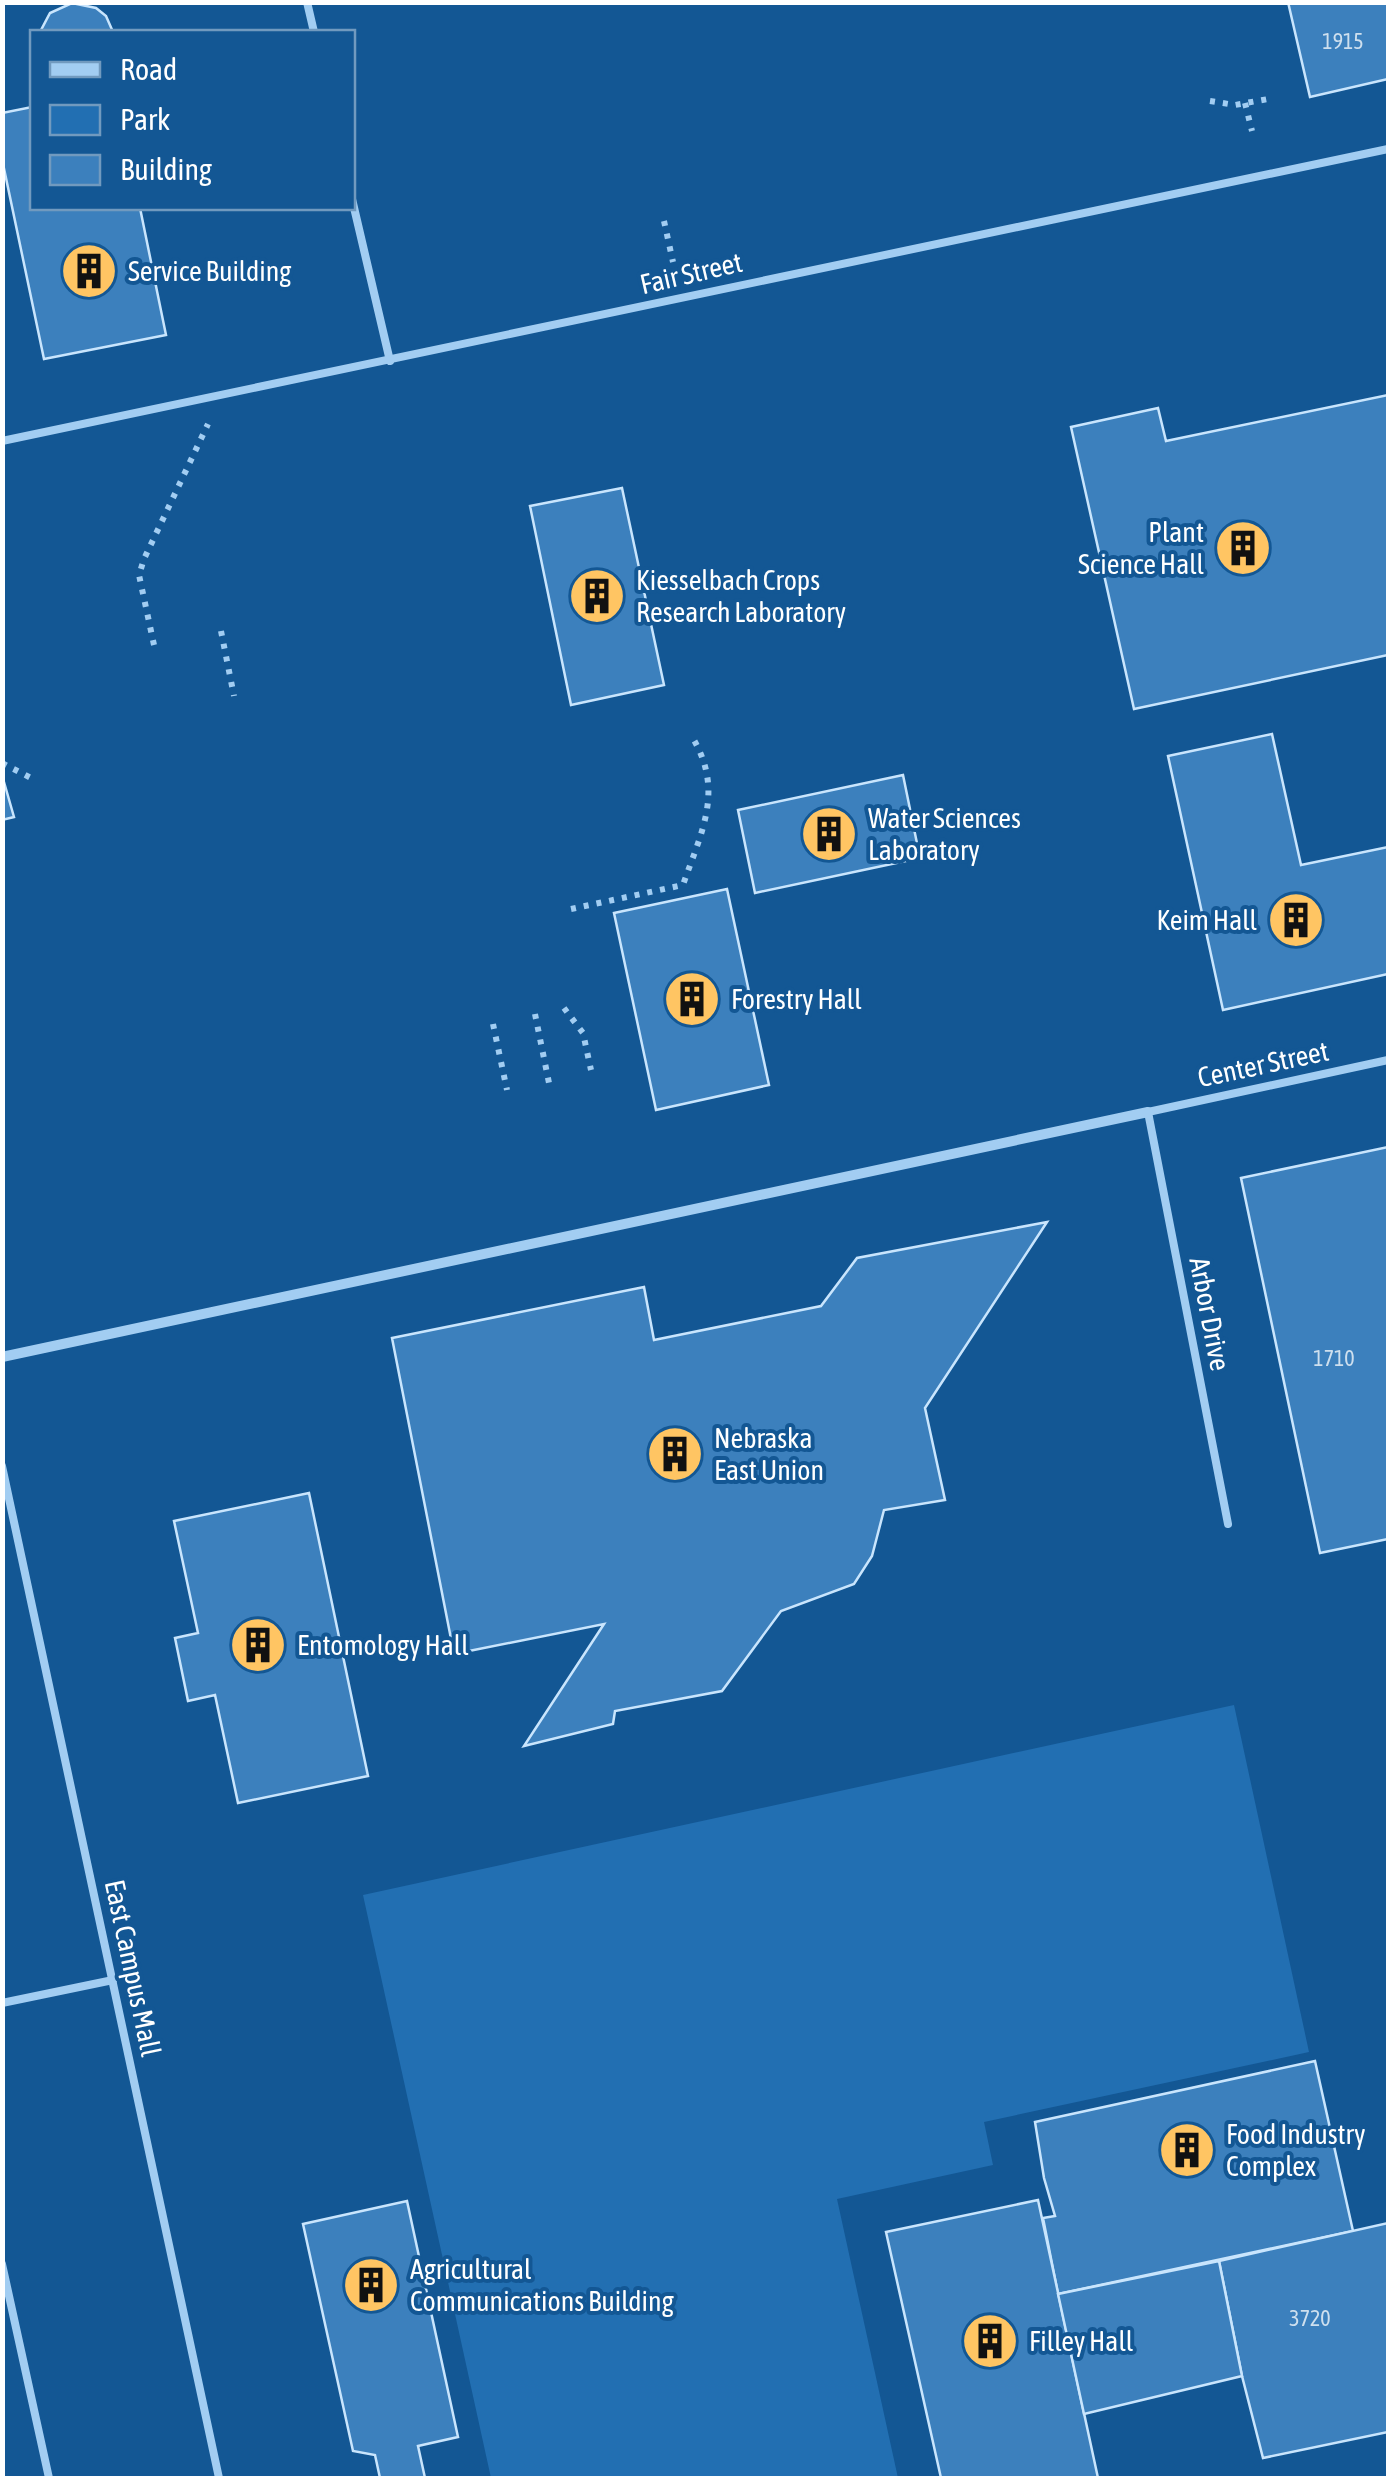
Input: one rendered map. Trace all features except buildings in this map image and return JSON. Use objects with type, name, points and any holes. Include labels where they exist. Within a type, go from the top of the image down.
[{"type":"street","points":[[2,1357],[1148,1112]]},
{"type":"lane","points":[[307,2],[314,30]]},
{"type":"lane","name":"Fair Street","points":[[2,441],[1388,149]]},
{"type":"lane","points":[[355,210],[390,361]]},
{"type":"lane","name":"Center Street","points":[[1148,1112],[1388,1060]]},
{"type":"lane","name":"Arbor Drive","points":[[1148,1112],[1228,1524]]},
{"type":"lane","name":"East Campus Mall","points":[[2,1466],[220,2478]]},
{"type":"lane","points":[[2,2003],[113,1980]]},
{"type":"lane","points":[[2,2264],[49,2478]]},
{"type":"path","points":[[1210,101],[1234,106],[1268,99]]},
{"type":"path","points":[[1245,103],[1252,131]]},
{"type":"path","points":[[664,220],[672,262]]},
{"type":"path","points":[[154,645],[140,575],[144,558],[209,423]]},
{"type":"path","points":[[220,631],[234,696]]},
{"type":"path","points":[[571,910],[683,885],[707,818],[710,795],[708,772],[692,734]]},
{"type":"path","points":[[2,762],[31,778]]},
{"type":"path","points":[[564,1008],[583,1033],[591,1070]]},
{"type":"path","points":[[535,1014],[549,1083]]},
{"type":"path","points":[[492,1024],[507,1090]]},
{"type":"green space","points":[[1234,1705],[1309,2052],[984,2122],[993,2165],[837,2199],[898,2478],[491,2478],[363,1895]]},
{"type":"place","name":"Service Building","points":[[89,271]]},
{"type":"place","name":"Plant Science Hall","points":[[1243,548]]},
{"type":"place","name":"Kiesselbach Crops Research Laboratory","points":[[597,596]]},
{"type":"place","name":"Water Sciences Laboratory","points":[[829,834]]},
{"type":"place","name":"Keim Hall","points":[[1296,920]]},
{"type":"place","name":"Forestry Hall","points":[[692,999]]},
{"type":"place","name":"Nebraska East Union","points":[[675,1454]]},
{"type":"place","name":"Entomology Hall","points":[[258,1645]]},
{"type":"place","name":"Food Industry Complex","points":[[1187,2150]]},
{"type":"place","name":"Agricultural Communications Building","points":[[371,2285]]},
{"type":"place","name":"Filley Hall","points":[[990,2341]]}]
